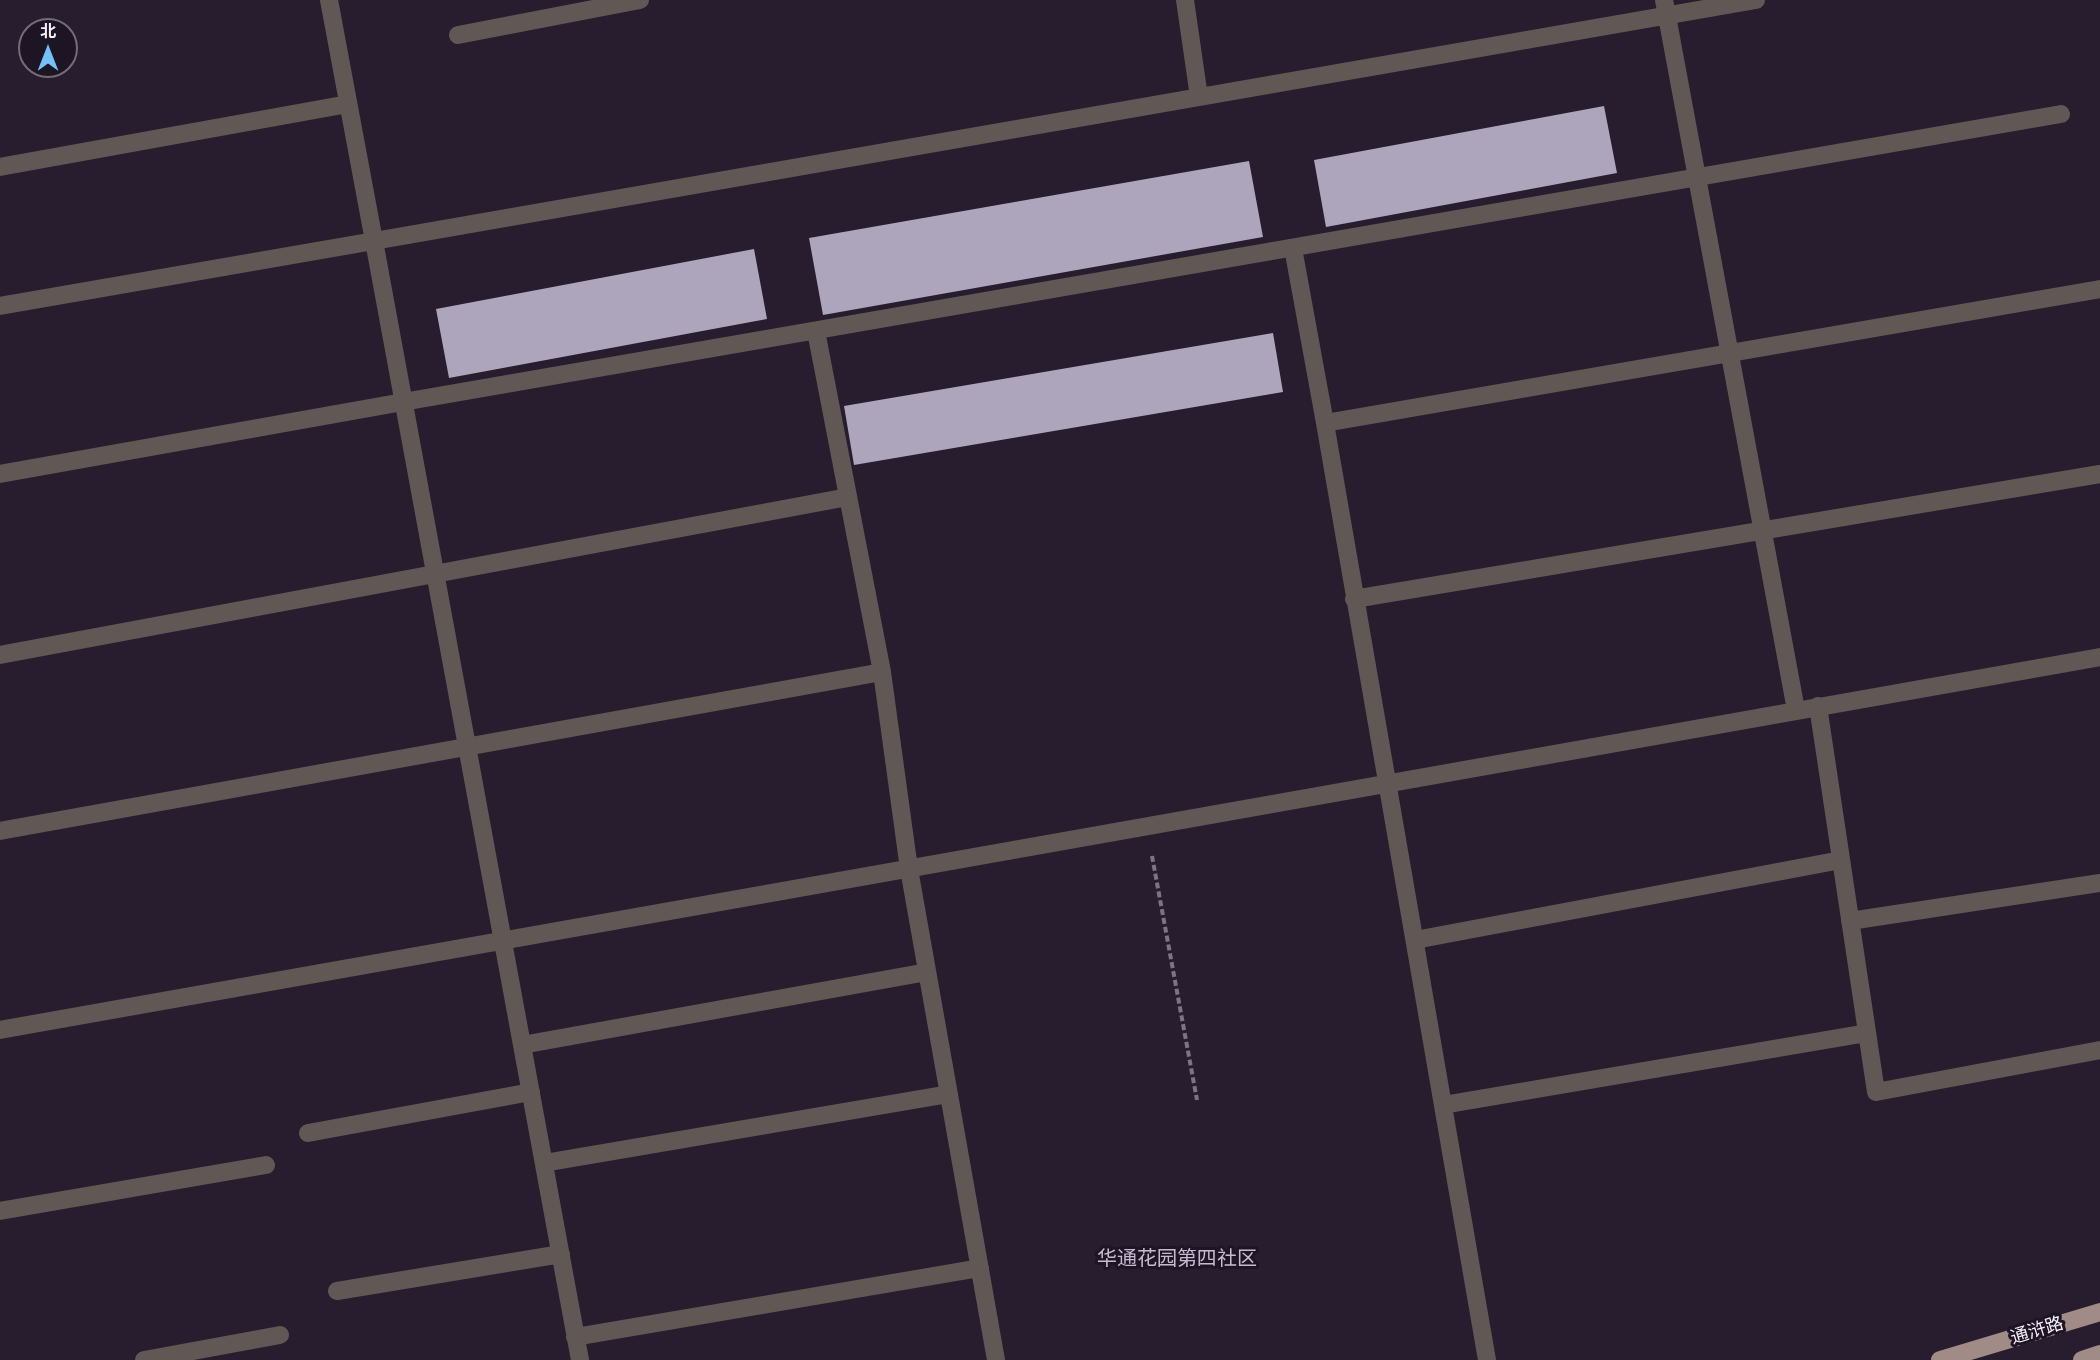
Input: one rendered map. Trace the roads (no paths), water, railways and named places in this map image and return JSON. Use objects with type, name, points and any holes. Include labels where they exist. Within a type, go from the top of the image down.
[{"type":"main road","name":"通浒路","points":[[1940,1360],[2100,1312]]},
{"type":"main road","points":[[2082,1360],[2100,1354]]},
{"type":"street","points":[[329,0],[580,1360]]},
{"type":"street","points":[[458,35],[640,0]]},
{"type":"street","points":[[1185,0],[1199,97]]},
{"type":"street","points":[[0,306],[1199,97],[1666,8],[1756,0]]},
{"type":"street","points":[[1666,8],[1761,531],[1796,710]]},
{"type":"street","points":[[0,168],[348,104]]},
{"type":"street","points":[[0,474],[2061,114]]},
{"type":"street","points":[[1293,248],[1487,1360]]},
{"type":"street","points":[[1325,423],[2100,289]]},
{"type":"street","points":[[816,331],[882,672],[909,869],[996,1360]]},
{"type":"street","points":[[1354,599],[2100,474]]},
{"type":"street","points":[[0,655],[848,497]]},
{"type":"street","points":[[0,1030],[2100,657]]},
{"type":"street","points":[[0,831],[882,672]]},
{"type":"street","points":[[1818,706],[1876,1092],[2100,1050]]},
{"type":"street","points":[[1415,940],[1841,860]]},
{"type":"street","points":[[1850,921],[2100,883]]},
{"type":"street","points":[[522,1045],[927,972]]},
{"type":"street","points":[[1443,1105],[1867,1033]]},
{"type":"street","points":[[308,1133],[531,1092]]},
{"type":"street","points":[[544,1163],[949,1094]]},
{"type":"street","points":[[0,1210],[266,1165]]},
{"type":"street","points":[[338,1291],[561,1254]]},
{"type":"street","points":[[575,1337],[980,1268]]},
{"type":"street","points":[[144,1360],[280,1335]]},
{"type":"district","name":"华通花园第四社区","points":[[1177,1259]]}]
